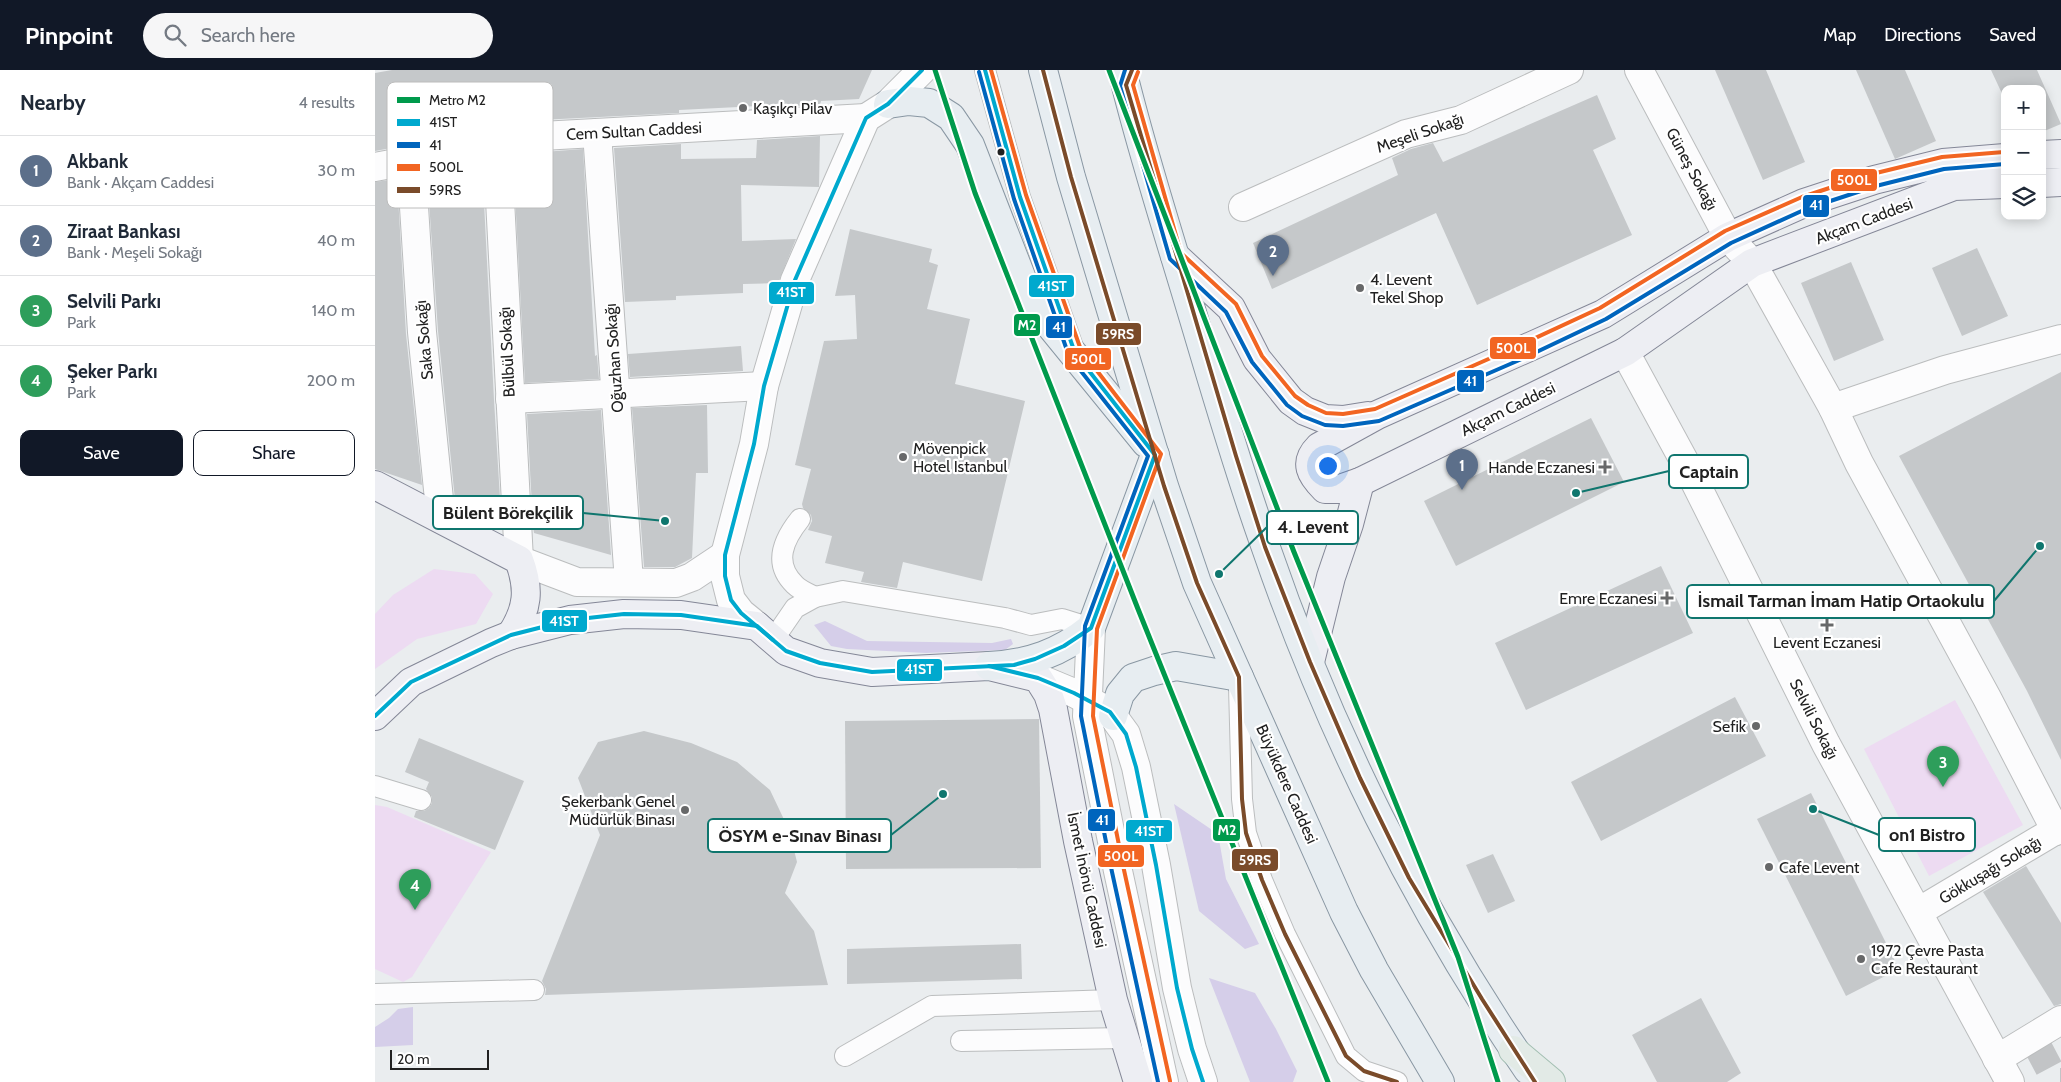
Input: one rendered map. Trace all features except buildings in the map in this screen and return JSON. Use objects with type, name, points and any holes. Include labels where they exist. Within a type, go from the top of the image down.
[{"type":"highway","points":[[1513,1050],[1551,1082]]},
{"type":"main road","name":"Büyükdere Caddesi","points":[[1043,70],[1071,177],[1163,486],[1197,583],[1344,912],[1374,970],[1439,1082]]},
{"type":"main road","points":[[1126,75],[1175,256],[1262,538],[1310,662],[1360,778],[1409,878],[1513,1050],[1535,1082]]},
{"type":"main road","points":[[375,716],[411,682],[491,642],[570,620],[624,614],[681,615],[765,633],[786,651],[820,664],[872,672],[1014,665],[1029,661],[1075,640],[1091,628],[1155,455],[1031,302],[970,145],[951,117],[929,103],[909,101],[877,111]]},
{"type":"main road","points":[[2046,155],[2061,154]]},
{"type":"main road","name":"Akçam Caddesi","points":[[2001,158],[1943,163],[1874,180],[1804,203],[1728,236],[1603,314],[1377,415],[1319,447],[1312,454],[1310,468],[1315,479],[1325,489],[1340,489],[1360,482],[1625,352],[1753,263],[1954,186],[2001,184]]},
{"type":"main road","points":[[2046,183],[2061,182]]},
{"type":"main road","points":[[1175,256],[1231,308],[1257,359],[1291,401],[1305,411],[1325,419],[1343,420],[1377,415]]},
{"type":"main road","points":[[1603,314],[1625,352]]},
{"type":"main road","points":[[1310,662],[1331,578],[1349,524],[1360,482]]},
{"type":"main road","points":[[375,485],[519,560],[525,577],[527,591],[525,606],[519,623],[511,635]]},
{"type":"main road","points":[[989,666],[1038,678]]},
{"type":"main road","points":[[1113,716],[1120,694],[1133,678],[1153,671],[1176,666],[1239,677]]},
{"type":"main road","name":"İsmet İnönü Caddesi","points":[[1038,678],[1048,694],[1053,709],[1078,841],[1113,1000],[1138,1082]]},
{"type":"street","points":[[765,633],[741,613],[731,600],[725,576],[725,555],[754,444],[764,386],[795,280],[877,111],[922,70]]},
{"type":"street","name":"Meşeli Sokağı","points":[[1243,207],[1407,134],[1461,120],[1569,70]]},
{"type":"street","name":"Güneş Sokağı","points":[[1639,70],[1728,236],[1753,263],[1833,408],[1859,463],[2058,829]]},
{"type":"street","name":"Cem Sultan Caddesi","points":[[553,135],[877,111]]},
{"type":"street","name":"Oğuzhan Sokağı","points":[[597,133],[629,582]]},
{"type":"street","name":"Saka Sokağı","points":[[414,208],[422,332],[441,519]]},
{"type":"street","name":"Bülbül Sokağı","points":[[500,208],[519,560]]},
{"type":"street","points":[[1833,408],[1945,370],[2061,339]]},
{"type":"street","name":"Selvili Sokağı","points":[[1625,352],[1688,468],[1826,744],[2003,1070]]},
{"type":"street","points":[[510,399],[764,386]]},
{"type":"street","points":[[519,560],[577,582],[676,583],[692,578],[725,555]]},
{"type":"street","points":[[1091,628],[1087,716],[1164,1082]]},
{"type":"street","points":[[1038,678],[1110,712],[1126,734],[1136,767],[1177,988],[1192,1049],[1203,1082]]},
{"type":"street","name":"Gökkuşağı Sokağı","points":[[1918,912],[2058,829]]},
{"type":"street","points":[[2003,1070],[2061,1020]]},
{"type":"lane","points":[[985,70],[1020,197],[1075,354]]},
{"type":"lane","points":[[800,519],[789,532],[782,549],[783,566],[796,586],[815,597]]},
{"type":"lane","points":[[765,633],[795,608],[815,597],[843,591],[1005,618],[1031,625],[1062,619],[1091,628]]},
{"type":"lane","points":[[1239,677],[1242,799],[1246,833],[1262,880],[1285,934],[1346,1056],[1364,1071],[1397,1082]]},
{"type":"lane","points":[[375,786],[421,800]]},
{"type":"lane","points":[[375,994],[534,990]]},
{"type":"lane","points":[[845,1056],[932,1006],[1113,1000]]},
{"type":"lane","points":[[961,1041],[1124,1038]]},
{"type":"shaded area","points":[[434,569],[475,574],[493,594],[476,624],[417,639],[375,669],[375,614],[393,595]]},
{"type":"shaded area","points":[[825,621],[867,641],[992,643],[1011,639],[1013,644],[1005,650],[926,653],[847,649],[831,646],[814,625]]},
{"type":"shaded area","points":[[1955,700],[2023,825],[1929,876],[1864,749]]},
{"type":"shaded area","points":[[1174,804],[1218,834],[1226,879],[1259,944],[1245,949],[1199,911]]},
{"type":"shaded area","points":[[375,805],[387,807],[491,852],[412,977],[403,982],[375,969]]},
{"type":"shaded area","points":[[1209,978],[1255,993],[1297,1071],[1293,1082],[1250,1082]]},
{"type":"shaded area","points":[[413,1007],[413,1045],[375,1047],[375,1027],[389,1018],[398,1009]]},
{"type":"tunnel","points":[[1993,1082],[2061,1046]]},
{"type":"metro line","name":"M2","points":[[935,70],[975,193],[1138,609],[1328,1082]]},
{"type":"metro line","name":"M2","points":[[1109,70],[1294,552],[1458,957],[1498,1082]]},
{"type":"transit line","name":"41ST","points":[[922,70],[888,104],[866,118],[795,280],[764,386],[754,444],[725,555],[725,576],[731,600],[741,613],[786,651],[820,663],[872,672],[1014,665],[1035,659],[1064,646],[1091,628],[1155,455],[1075,353],[1020,197],[985,70]]},
{"type":"transit line","name":"500L","points":[[991,70],[1026,195],[1081,350],[1161,454],[1097,629],[1093,716],[1170,1081]]},
{"type":"transit line","name":"59RS","points":[[1043,70],[1071,177],[1164,486],[1197,583],[1239,677],[1242,799],[1246,833],[1262,880],[1285,934],[1346,1056],[1364,1071],[1397,1082]]},
{"type":"transit line","name":"41","points":[[1125,70],[1120,86],[1170,259],[1226,312],[1252,362],[1287,405],[1302,416],[1325,425],[1343,426],[1379,421],[1524,358],[1606,319],[1731,243],[1806,209],[1876,186],[1944,169],[2001,164]]},
{"type":"transit line","name":"59RS","points":[[1132,70],[1126,85],[1236,456],[1265,547],[1310,662],[1360,778],[1409,878],[1535,1082]]},
{"type":"transit line","name":"41","points":[[979,72],[1014,199],[1069,356],[1148,456],[1085,626],[1081,716],[1112,872],[1158,1082]]},
{"type":"transit line","name":"500L","points":[[1138,72],[1133,85],[1181,253],[1236,304],[1262,356],[1295,396],[1308,405],[1326,413],[1343,414],[1375,409],[1518,346],[1600,308],[1725,231],[1802,197],[1872,174],[1942,157],[2001,152]]},
{"type":"transit line","name":"41ST","points":[[375,716],[411,682],[511,635],[570,620],[624,614],[681,615],[757,626],[773,640]]},
{"type":"transit line","name":"41ST","points":[[989,666],[1038,678],[1074,693],[1110,712],[1126,734],[1136,767],[1156,865],[1177,988],[1192,1049],[1203,1082]]},
{"type":"place","name":"Kaşıkçı Pilav","points":[[743,108]]},
{"type":"place","name":"Ziraat Bankası","points":[[1273,276]]},
{"type":"place","name":"4. Levent Tekel Shop","points":[[1360,288]]},
{"type":"place","name":"Mövenpick Hotel Istanbul","points":[[903,457]]},
{"type":"place","name":"Hande Eczanesi","points":[[1605,467]]},
{"type":"place","name":"Akbank","points":[[1462,490]]},
{"type":"place","name":"Captain","points":[[1576,493]]},
{"type":"place","name":"Bülent Börekçilik","points":[[665,521]]},
{"type":"place","name":"İsmail Tarman İmam Hatip Ortaokulu","points":[[2040,546]]},
{"type":"place","name":"4. Levent","points":[[1219,574]]},
{"type":"place","name":"Emre Eczanesi","points":[[1667,598]]},
{"type":"place","name":"Levent Eczanesi","points":[[1827,625]]},
{"type":"place","name":"Sefik","points":[[1756,726]]},
{"type":"place","name":"Selvili Parkı","points":[[1943,787]]},
{"type":"place","name":"ÖSYM e-Sınav Binası","points":[[943,794]]},
{"type":"place","name":"on1 Bistro","points":[[1813,809]]},
{"type":"place","name":"Şekerbank Genel Müdürlük Binası","points":[[685,810]]},
{"type":"place","name":"Cafe Levent","points":[[1769,867]]},
{"type":"place","name":"Şeker Parkı","points":[[415,910]]},
{"type":"place","name":"1972 Çevre Pasta Cafe Restaurant","points":[[1861,959]]}]
